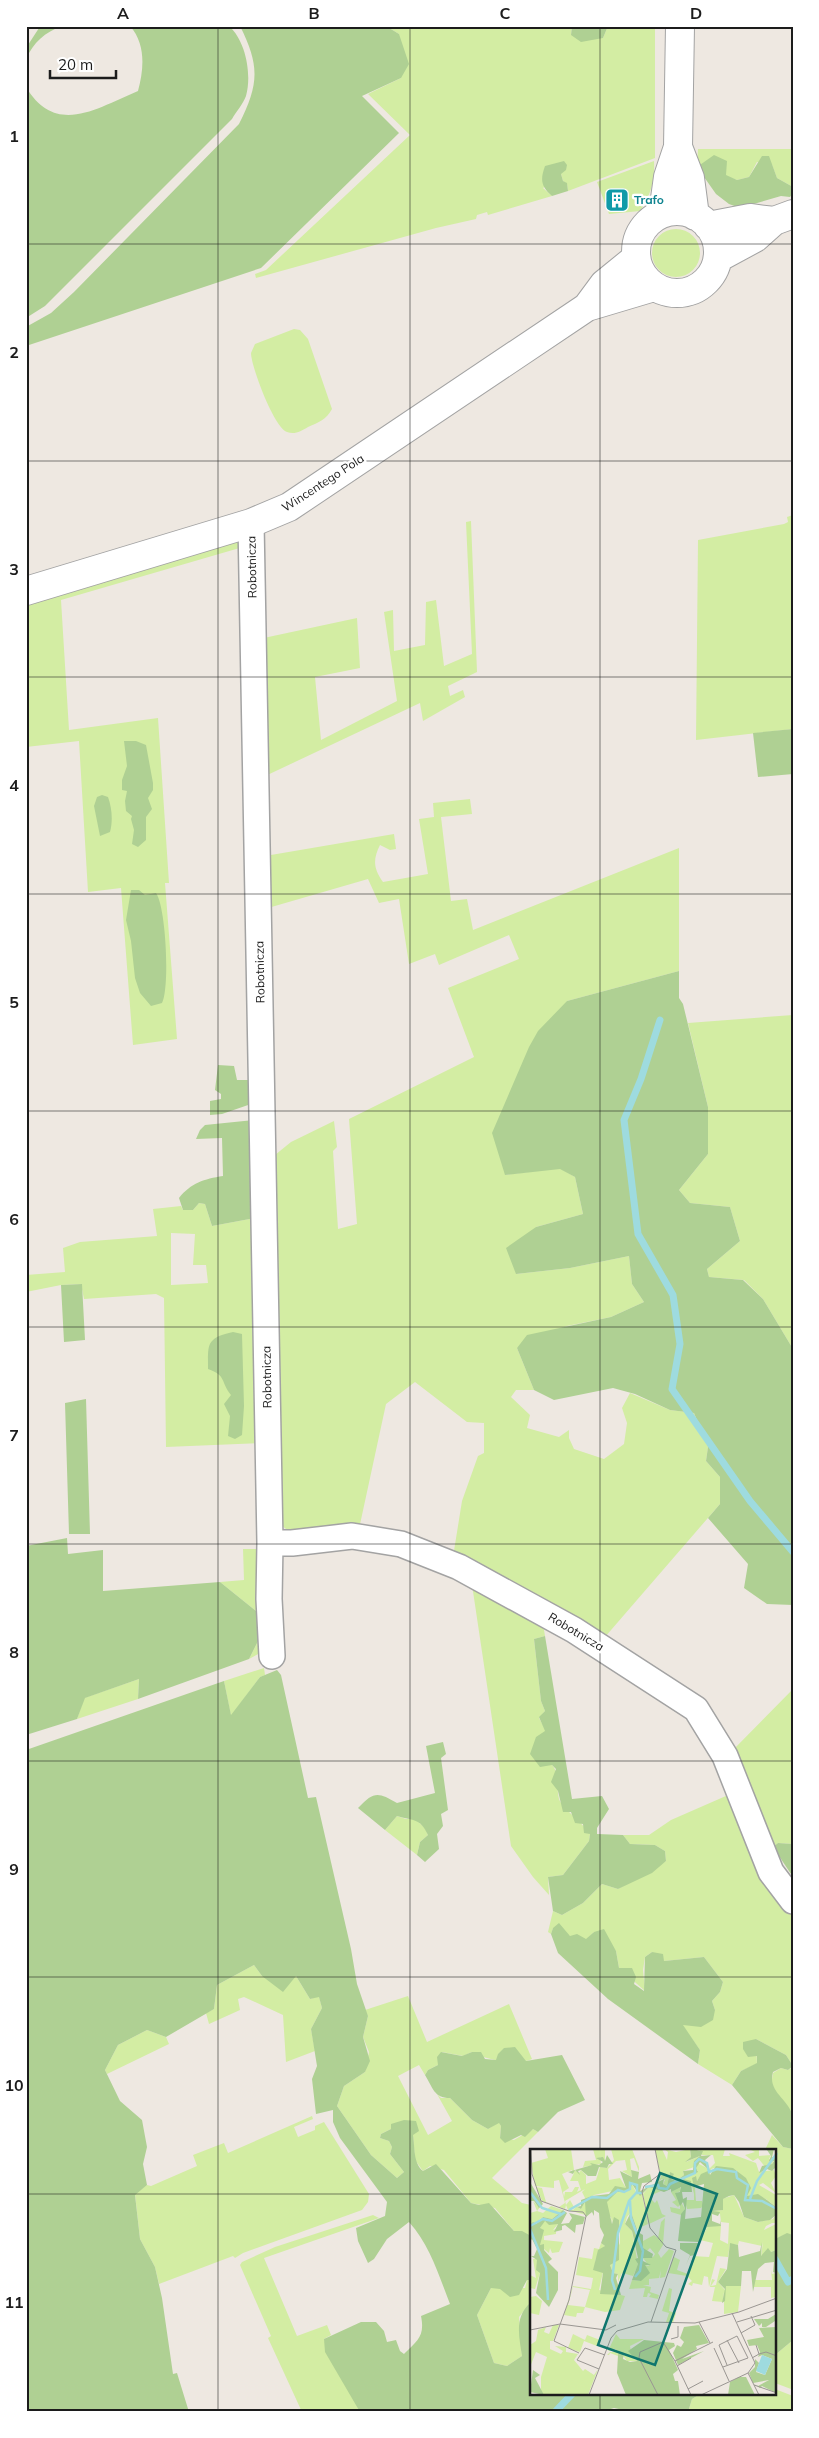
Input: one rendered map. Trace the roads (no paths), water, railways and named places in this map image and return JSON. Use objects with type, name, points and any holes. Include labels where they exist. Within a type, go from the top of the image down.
[{"type":"street","points":[[663,214],[668,177],[678,148],[680,26]]},
{"type":"street","points":[[678,148],[690,178],[702,221],[714,235],[718,258],[714,270],[699,287],[688,292],[665,292],[654,287],[639,269],[636,258],[636,246],[639,235],[646,225],[663,214],[677,211],[702,221],[783,218]]},
{"type":"street","points":[[718,258],[755,238],[783,218]]},
{"type":"street","name":"Wincentego Pola","points":[[587,307],[604,284],[636,258]]},
{"type":"street","name":"Wincentego Pola","points":[[26,591],[251,523],[289,507],[587,307],[654,287]]},
{"type":"street","name":"Robotnicza","points":[[251,523],[270,1543],[292,1543],[352,1536],[401,1544],[459,1567],[574,1630],[696,1709],[725,1756],[771,1872],[793,1901]]},
{"type":"street","points":[[270,1543],[269,1598],[272,1656]]},
{"type":"waterway","points":[[660,1020],[641,1079],[624,1120],[638,1234],[673,1295],[680,1344],[672,1389],[750,1501],[793,1552]]},
{"type":"waterway","points":[[776,2261],[788,2282],[793,2279]]},
{"type":"waterway","points":[[555,2412],[570,2396]]},
{"type":"place","name":"Trafo","points":[[617,200]]}]
